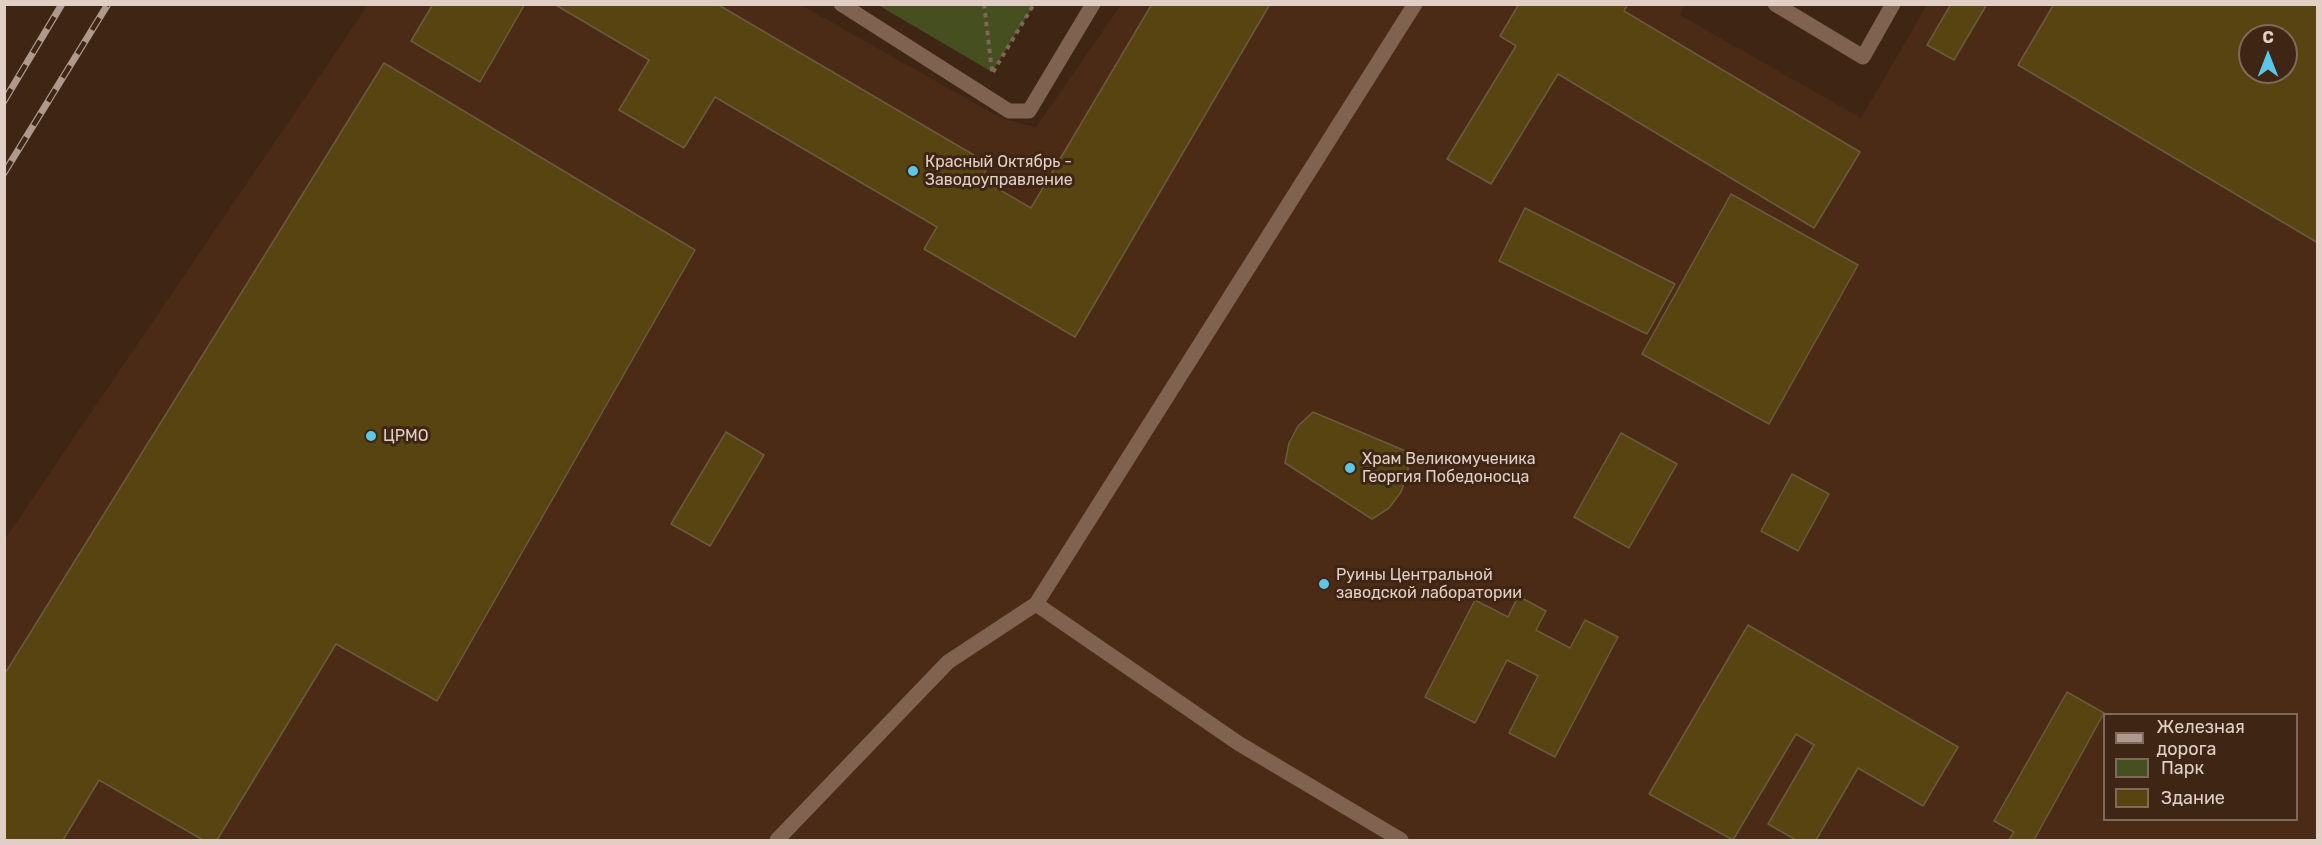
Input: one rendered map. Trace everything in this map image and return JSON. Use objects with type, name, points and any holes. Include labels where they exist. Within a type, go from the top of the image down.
[{"type":"lane","points":[[841,4],[1009,111],[1029,111],[1093,4]]},
{"type":"lane","points":[[777,840],[948,662],[1036,604],[1415,4]]},
{"type":"lane","points":[[1775,4],[1863,57],[1893,4]]},
{"type":"lane","points":[[1036,604],[1238,743],[1401,840]]},
{"type":"path","points":[[984,4],[992,72],[1034,4]]},
{"type":"shaded area","points":[[368,5],[801,5],[1003,119],[1036,127],[1121,5],[1685,5],[1680,15],[1861,118],[1927,5],[2317,5],[2317,840],[5,840],[5,539]]},
{"type":"green space","points":[[1034,4],[992,72],[878,5]]},
{"type":"building","points":[[433,4],[525,4],[480,82],[411,41]]},
{"type":"building","name":"Красный Октябрь - Заводоуправление","points":[[554,4],[717,4],[989,164],[981,179],[1031,208],[1152,4],[1270,4],[1075,337],[924,249],[937,227],[715,97],[684,148],[619,110],[649,60]]},
{"type":"building","points":[[1519,4],[1628,4],[1624,11],[1860,152],[1814,228],[1558,74],[1491,184],[1447,159],[1516,46],[1500,36]]},
{"type":"building","points":[[1951,4],[1987,4],[1954,60],[1927,45]]},
{"type":"building","points":[[2054,4],[2318,4],[2318,243],[2018,65]]},
{"type":"building","name":"ЦРМО","points":[[384,63],[695,250],[437,701],[336,644],[217,840],[203,840],[99,780],[63,840],[4,840],[4,675]]},
{"type":"building","points":[[1731,194],[1858,265],[1769,424],[1642,354]]},
{"type":"building","points":[[1525,208],[1675,284],[1647,334],[1499,261]]},
{"type":"building","name":"Храм Великомученика Георгия Победоносца","points":[[1313,412],[1408,452],[1408,473],[1401,492],[1389,508],[1372,519],[1285,463],[1289,443],[1298,426]]},
{"type":"building","points":[[726,432],[764,455],[710,546],[671,524]]},
{"type":"building","points":[[1621,433],[1677,464],[1629,548],[1574,517]]},
{"type":"building","points":[[1792,474],[1829,494],[1798,551],[1761,531]]},
{"type":"building","points":[[1518,596],[1546,611],[1536,630],[1570,648],[1585,620],[1618,637],[1555,757],[1509,733],[1538,676],[1507,660],[1475,723],[1425,697],[1475,600],[1508,617]]},
{"type":"building","points":[[1748,625],[1958,747],[1923,806],[1858,768],[1816,840],[1796,840],[1768,824],[1814,745],[1796,734],[1733,840],[1649,794]]},
{"type":"building","points":[[2067,692],[2104,713],[2034,840],[2009,840],[2014,832],[1994,821]]},
{"type":"railway","points":[[4,101],[62,4]]},
{"type":"railway","points":[[4,173],[108,4]]},
{"type":"place","name":"Красный Октябрь - Заводоуправление","points":[[913,171]]},
{"type":"place","name":"ЦРМО","points":[[371,436]]},
{"type":"place","name":"Храм Великомученика Георгия Победоносца","points":[[1350,468]]},
{"type":"place","name":"Руины Центральной заводской лаборатории","points":[[1324,584]]}]
